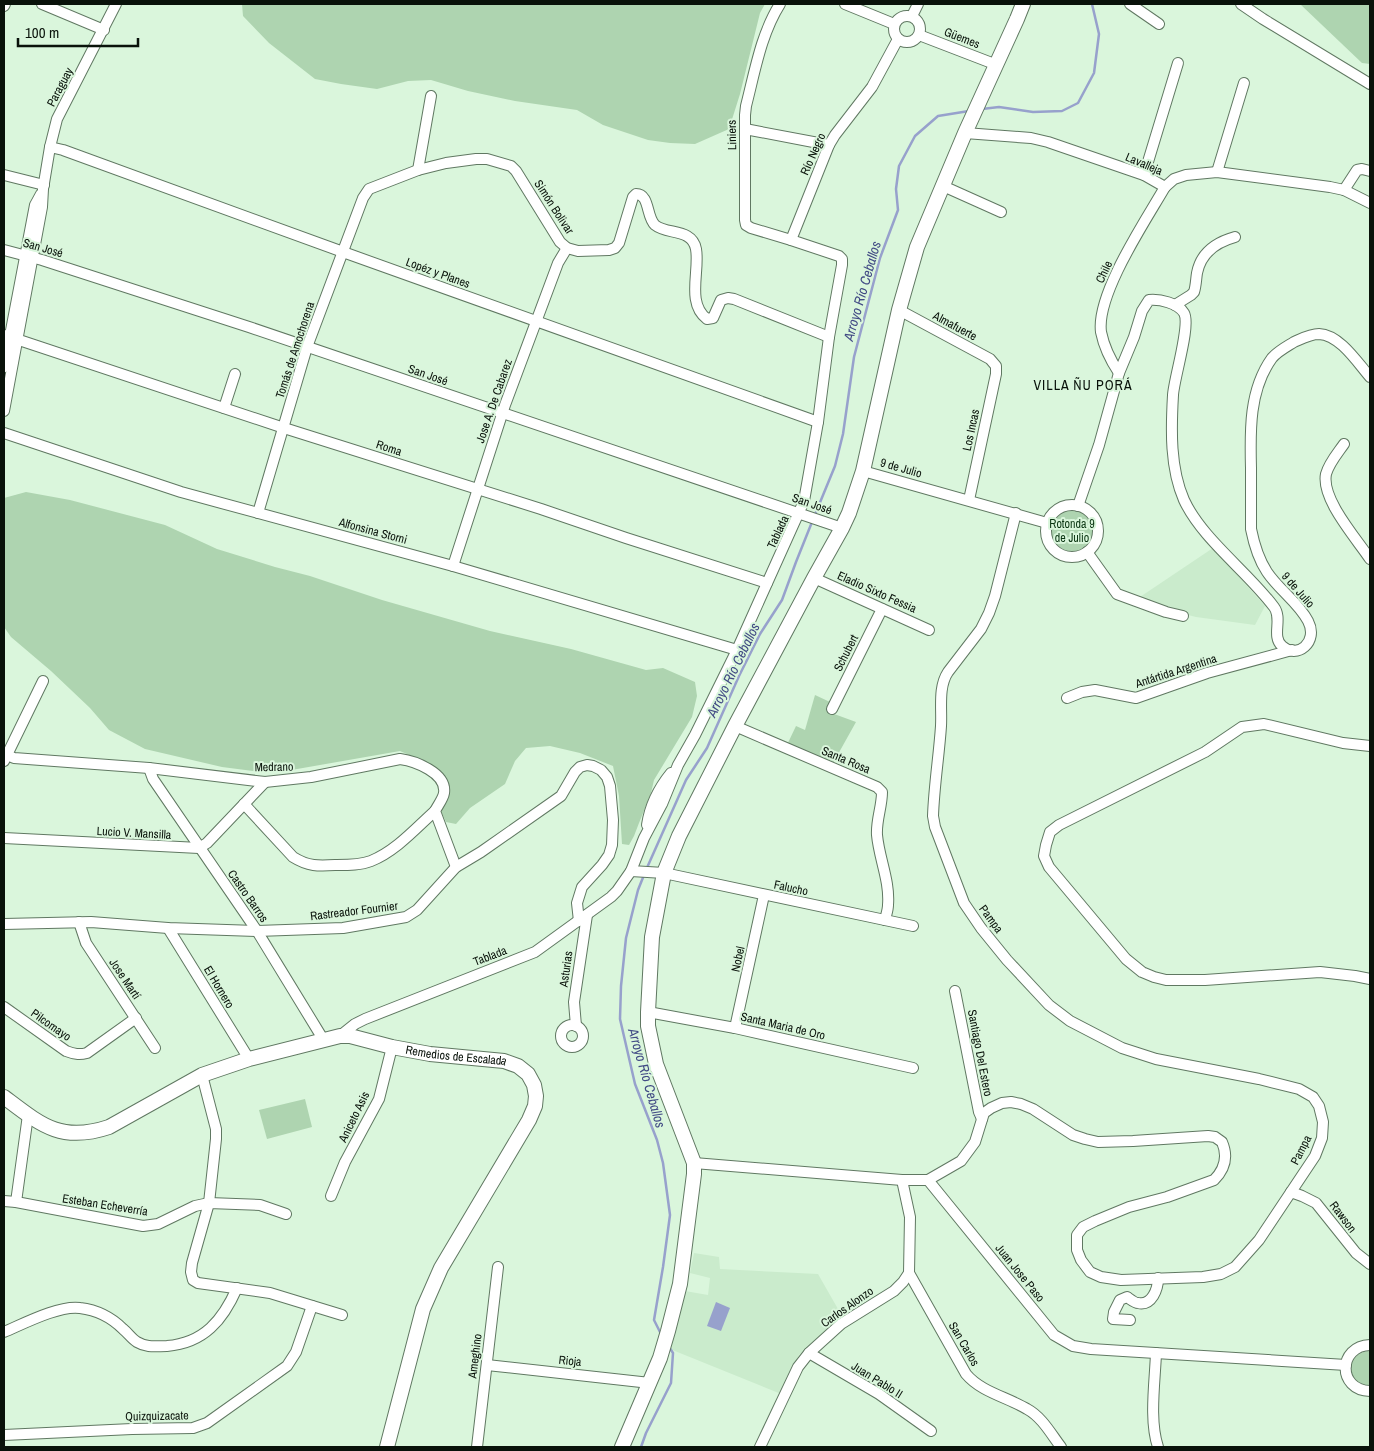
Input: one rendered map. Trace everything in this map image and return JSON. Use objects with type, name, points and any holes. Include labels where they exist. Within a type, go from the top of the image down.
[{"type":"main road","points":[[622,1447],[660,1358],[668,1331],[680,1284],[692,1195],[694,1163],[656,1064],[648,1026],[652,937],[659,872],[842,528],[858,489],[863,471],[899,310],[917,247],[967,128],[1023,4]]},
{"type":"main road","name":"Remedios de Escalada","points":[[4,1097],[28,1115],[55,1130],[82,1134],[109,1127],[202,1075],[249,1059],[340,1036],[355,1037],[452,1057],[504,1062],[518,1066],[528,1074],[534,1084],[535,1106],[522,1134],[441,1268],[431,1290],[423,1309],[387,1447]]},
{"type":"street","points":[[42,4],[104,30]]},
{"type":"street","name":"Paraguay","points":[[4,367],[29,256],[35,204],[44,187],[57,119],[116,4]]},
{"type":"street","name":"Liniers","points":[[780,4],[765,33],[746,106],[744,129],[745,220],[746,225],[752,228],[792,240]]},
{"type":"street","points":[[845,4],[894,24]]},
{"type":"street","points":[[912,16],[918,4]]},
{"type":"street","points":[[1130,4],[1159,24]]},
{"type":"street","points":[[1241,4],[1263,20],[1370,84]]},
{"type":"street","points":[[912,16],[920,26],[919,35],[910,42],[898,39],[894,32],[894,24],[900,18],[912,16]]},
{"type":"street","name":"Güemes","points":[[919,35],[997,65]]},
{"type":"street","name":"Río Negro","points":[[792,240],[829,145],[872,88],[898,39]]},
{"type":"street","points":[[1144,175],[1178,63]]},
{"type":"street","points":[[1217,172],[1244,83]]},
{"type":"street","points":[[418,170],[431,96]]},
{"type":"street","name":"Lavalleja","points":[[967,128],[1048,142],[1144,175],[1165,187],[1174,179],[1186,175],[1217,172],[1330,187],[1344,190],[1370,203]]},
{"type":"street","points":[[744,129],[829,145]]},
{"type":"street","name":"Lopéz y Planes","points":[[50,148],[63,150],[818,422]]},
{"type":"street","name":"Simón Bolivar","points":[[363,198],[369,189],[418,170],[446,163],[476,159],[487,160],[511,166],[534,198],[560,242],[566,248],[578,251],[616,248],[633,197],[636,194],[640,194],[644,197],[655,225],[684,234],[693,241],[696,248],[695,290],[702,316],[707,319],[713,318],[721,300],[728,298],[753,306],[829,337]]},
{"type":"street","points":[[1344,190],[1357,170],[1370,171]]},
{"type":"street","points":[[4,175],[44,187]]},
{"type":"street","points":[[943,186],[1001,212]]},
{"type":"street","name":"Chile","points":[[1119,373],[1105,347],[1101,331],[1101,316],[1113,278],[1165,187]]},
{"type":"street","name":"Tomás de Amochorena","points":[[258,513],[307,348],[363,198]]},
{"type":"street","points":[[1174,305],[1194,292],[1199,266],[1204,257],[1221,241],[1235,237]]},
{"type":"street","name":"Tablada","points":[[340,1036],[354,1024],[364,1019],[535,952],[611,898],[634,871],[644,838],[662,804],[678,765],[695,735],[803,514],[842,259],[840,256],[792,240]]},
{"type":"street","name":"Jose A. De Cabarez","points":[[452,566],[502,414],[558,263],[566,248]]},
{"type":"street","name":"San José","points":[[4,250],[29,256],[307,348],[842,528]]},
{"type":"street","points":[[1078,506],[1099,445],[1119,373],[1134,337],[1142,311],[1149,300],[1156,299],[1174,305],[1184,313],[1185,319],[1185,334],[1174,386],[1172,452],[1175,471],[1184,499],[1195,518],[1210,537],[1276,609],[1278,615],[1278,639],[1282,646],[1292,650]]},
{"type":"street","name":"Almafuerte","points":[[899,310],[990,359],[996,366]]},
{"type":"street","name":"9 de Julio","points":[[1292,650],[1303,649],[1308,644],[1312,636],[1312,628],[1300,610],[1262,564],[1253,539],[1250,435],[1255,397],[1262,377],[1272,358],[1283,348],[1304,337],[1317,334],[1330,336],[1338,342],[1370,377]]},
{"type":"street","name":"Paraguay","points":[[4,411],[10,337]]},
{"type":"street","name":"Roma","points":[[10,337],[284,428],[768,583]]},
{"type":"street","points":[[1359,364],[1370,366]]},
{"type":"street","name":"Los Incas","points":[[969,500],[996,374],[996,366]]},
{"type":"street","points":[[224,408],[235,374]]},
{"type":"street","name":"Alfonsina Storni","points":[[4,433],[181,492],[452,566],[737,650]]},
{"type":"street","points":[[1344,444],[1326,472],[1327,491],[1333,505],[1370,559]]},
{"type":"street","name":"9 de Julio","points":[[863,471],[1047,523]]},
{"type":"street","points":[[1078,506],[1092,514],[1098,530],[1097,538],[1093,546],[1080,556],[1064,556],[1052,547],[1048,540],[1046,532],[1047,523],[1055,511],[1062,507],[1078,506]]},
{"type":"street","name":"Pampa","points":[[982,1119],[984,1113],[991,1108],[1002,1103],[1011,1102],[1032,1109],[1073,1135],[1085,1140],[1098,1142],[1133,1141],[1208,1136],[1215,1137],[1222,1142],[1226,1157],[1224,1166],[1214,1180],[1167,1197],[1129,1206],[1083,1227],[1077,1235],[1077,1250],[1081,1260],[1090,1272],[1101,1277],[1121,1280],[1203,1277],[1221,1274],[1235,1266],[1259,1240],[1315,1156],[1322,1138],[1323,1122],[1319,1106],[1313,1097],[1299,1089],[1259,1079],[1156,1059],[1122,1048],[1070,1021],[1049,1005],[1008,960],[981,928],[964,903],[935,827],[933,816],[941,726],[942,685],[948,672],[981,630],[995,596],[1016,513]]},
{"type":"street","points":[[1087,552],[1117,594],[1166,612],[1183,616]]},
{"type":"street","name":"Eladio Sixto Fessia","points":[[814,578],[929,630]]},
{"type":"street","name":"Schubert","points":[[832,709],[882,609]]},
{"type":"street","name":"Antártida Argentina","points":[[1067,698],[1082,692],[1095,690],[1136,698],[1207,673],[1292,650]]},
{"type":"street","points":[[5,758],[43,681]]},
{"type":"street","points":[[1370,746],[1344,743],[1264,724],[1242,727],[1205,752],[1059,825],[1050,832],[1044,856],[1049,867],[1126,959],[1142,972],[1154,977],[1166,980],[1205,980],[1320,972],[1370,979]]},
{"type":"street","name":"Santa Rosa","points":[[735,726],[878,787],[882,792],[877,836],[886,878],[888,904],[885,920]]},
{"type":"street","name":"Medrano","points":[[5,758],[149,768],[266,782],[311,778],[400,759],[408,760],[432,770],[440,780],[444,793],[435,811]]},
{"type":"street","name":"Rastreador Fournier","points":[[4,924],[79,922],[257,931],[343,928],[406,917],[417,910],[456,868],[561,796],[575,772],[580,767],[587,765],[601,770],[607,777],[610,786],[612,845],[609,855],[602,865],[582,887],[577,903],[583,918]]},
{"type":"street","name":"Castro Barros","points":[[149,768],[153,779],[257,931],[323,1039]]},
{"type":"street","points":[[199,848],[207,843],[266,782]]},
{"type":"street","points":[[244,804],[293,857],[303,863],[318,866],[355,864],[370,861],[381,856],[399,843],[435,811],[456,868]]},
{"type":"street","name":"Lucio V. Mansilla","points":[[4,838],[199,848]]},
{"type":"street","points":[[634,871],[659,872]]},
{"type":"street","name":"Falucho","points":[[659,872],[913,926]]},
{"type":"street","name":"Nobel","points":[[736,1028],[764,895]]},
{"type":"street","name":"Asturias","points":[[576,1026],[574,1002],[583,918]]},
{"type":"street","name":"Jose Martí","points":[[79,922],[86,943],[155,1048]]},
{"type":"street","name":"El Hornero","points":[[168,928],[249,1059]]},
{"type":"street","name":"Santiago Del Estero","points":[[955,992],[978,1112],[982,1119]]},
{"type":"street","name":"Pilcomayo","points":[[4,1007],[66,1051],[74,1054],[88,1053],[136,1018]]},
{"type":"street","name":"Santa Maria de Oro","points":[[648,1012],[736,1028],[913,1068]]},
{"type":"street","name":"Aniceto Asis","points":[[331,1196],[346,1162],[379,1099],[392,1046]]},
{"type":"street","points":[[202,1075],[216,1129],[216,1139],[209,1203],[192,1263],[191,1272],[193,1280],[198,1283],[270,1293],[342,1315]]},
{"type":"street","points":[[16,1202],[28,1115]]},
{"type":"street","points":[[694,1163],[902,1180],[928,1180],[961,1161],[975,1142],[982,1119]]},
{"type":"street","points":[[902,1180],[910,1217],[909,1274]]},
{"type":"street","name":"Juan Jose Paso","points":[[928,1180],[1054,1335],[1073,1346],[1346,1365]]},
{"type":"street","name":"Rawson","points":[[1291,1192],[1316,1203],[1356,1253],[1370,1264]]},
{"type":"street","name":"Esteban Echeverría","points":[[4,1201],[143,1226],[158,1224],[196,1206],[209,1203],[260,1206],[286,1214]]},
{"type":"street","name":"Ameghino","points":[[477,1447],[498,1267]]},
{"type":"street","name":"Carlos Alonzo","points":[[760,1447],[798,1367],[809,1353],[841,1324],[894,1290],[909,1274]]},
{"type":"street","name":"San Carlos","points":[[909,1274],[972,1382],[1028,1409],[1045,1425],[1061,1447]]},
{"type":"street","points":[[1130,1320],[1112,1319],[1120,1300],[1127,1297],[1138,1303],[1148,1302],[1154,1296],[1158,1286],[1158,1278]]},
{"type":"street","points":[[4,1332],[60,1310],[78,1307],[98,1312],[113,1319],[136,1342],[150,1347],[174,1345],[199,1337],[211,1328],[230,1302],[236,1288]]},
{"type":"street","name":"Quizquizacate","points":[[4,1435],[132,1428],[193,1428],[207,1423],[287,1366],[296,1352],[312,1306]]},
{"type":"street","points":[[1370,1345],[1358,1348],[1352,1352],[1346,1365],[1346,1373],[1354,1386],[1361,1390],[1370,1391]]},
{"type":"street","name":"Juan Pablo II","points":[[809,1353],[879,1394],[931,1431]]},
{"type":"street","points":[[1156,1353],[1154,1412],[1158,1447]]},
{"type":"street","name":"Rioja","points":[[487,1365],[650,1383]]},
{"type":"shaded area","points":[[1213,548],[1265,606],[1255,625],[1196,617],[1137,599]]},
{"type":"shaded area","points":[[694,1253],[719,1257],[720,1269],[818,1274],[842,1316],[799,1355],[781,1394],[665,1347],[685,1291],[708,1295],[710,1278],[690,1273]]},
{"type":"green space","points":[[242,4],[765,4],[760,13],[740,94],[729,129],[695,144],[648,140],[603,125],[577,110],[515,101],[468,91],[431,80],[408,81],[377,89],[315,79],[269,43],[243,16]]},
{"type":"green space","points":[[1300,4],[1370,4],[1370,64],[1362,63]]},
{"type":"green space","points":[[26,492],[70,500],[165,525],[217,549],[490,631],[571,649],[646,670],[663,668],[695,682],[697,696],[692,717],[654,780],[651,793],[629,845],[622,844],[619,796],[613,766],[580,753],[550,746],[526,748],[515,761],[505,784],[470,808],[456,824],[446,822],[441,811],[448,790],[444,775],[425,762],[400,751],[280,772],[222,767],[145,749],[109,730],[90,708],[11,637],[4,627],[4,498]]},
{"type":"green space","name":"Rotonda 9 de Julio","points":[[1072,505],[1082,507],[1090,513],[1096,521],[1098,531],[1096,541],[1090,549],[1082,555],[1072,557],[1062,555],[1054,549],[1048,541],[1046,531],[1048,521],[1054,513],[1062,507]]},
{"type":"green space","points":[[815,695],[830,702],[826,711],[856,722],[832,765],[786,747],[796,726],[805,730]]},
{"type":"green space","points":[[305,1099],[312,1127],[267,1139],[259,1110]]},
{"type":"green space","points":[[1368,1351],[1370,1352],[1370,1386],[1362,1385],[1356,1381],[1350,1370],[1354,1358]]},
{"type":"water","points":[[716,1302],[730,1308],[721,1331],[707,1326]]},
{"type":"waterway","name":"Arroyo Río Ceballos","points":[[982,109],[999,107],[1033,112],[1062,111],[1078,103],[1094,73],[1099,34],[1092,4]]},
{"type":"waterway","name":"Arroyo Río Ceballos","points":[[814,517],[835,466],[843,434],[854,357],[880,258],[898,210],[896,189],[899,166],[915,136],[938,116],[969,111]]},
{"type":"waterway","name":"Arroyo Río Ceballos","points":[[646,870],[686,780],[707,748],[760,634],[782,600],[812,522]]},
{"type":"waterway","name":"Arroyo Río Ceballos","points":[[644,875],[638,890],[626,938],[620,1019],[635,1084],[657,1140],[663,1163],[670,1215],[654,1320],[661,1334]]},
{"type":"waterway","name":"Arroyo Río Ceballos","points":[[641,1447],[671,1383],[673,1353],[669,1347]]},
{"type":"district","name":"VILLA ÑU PORÁ","points":[[1083,385]]}]
